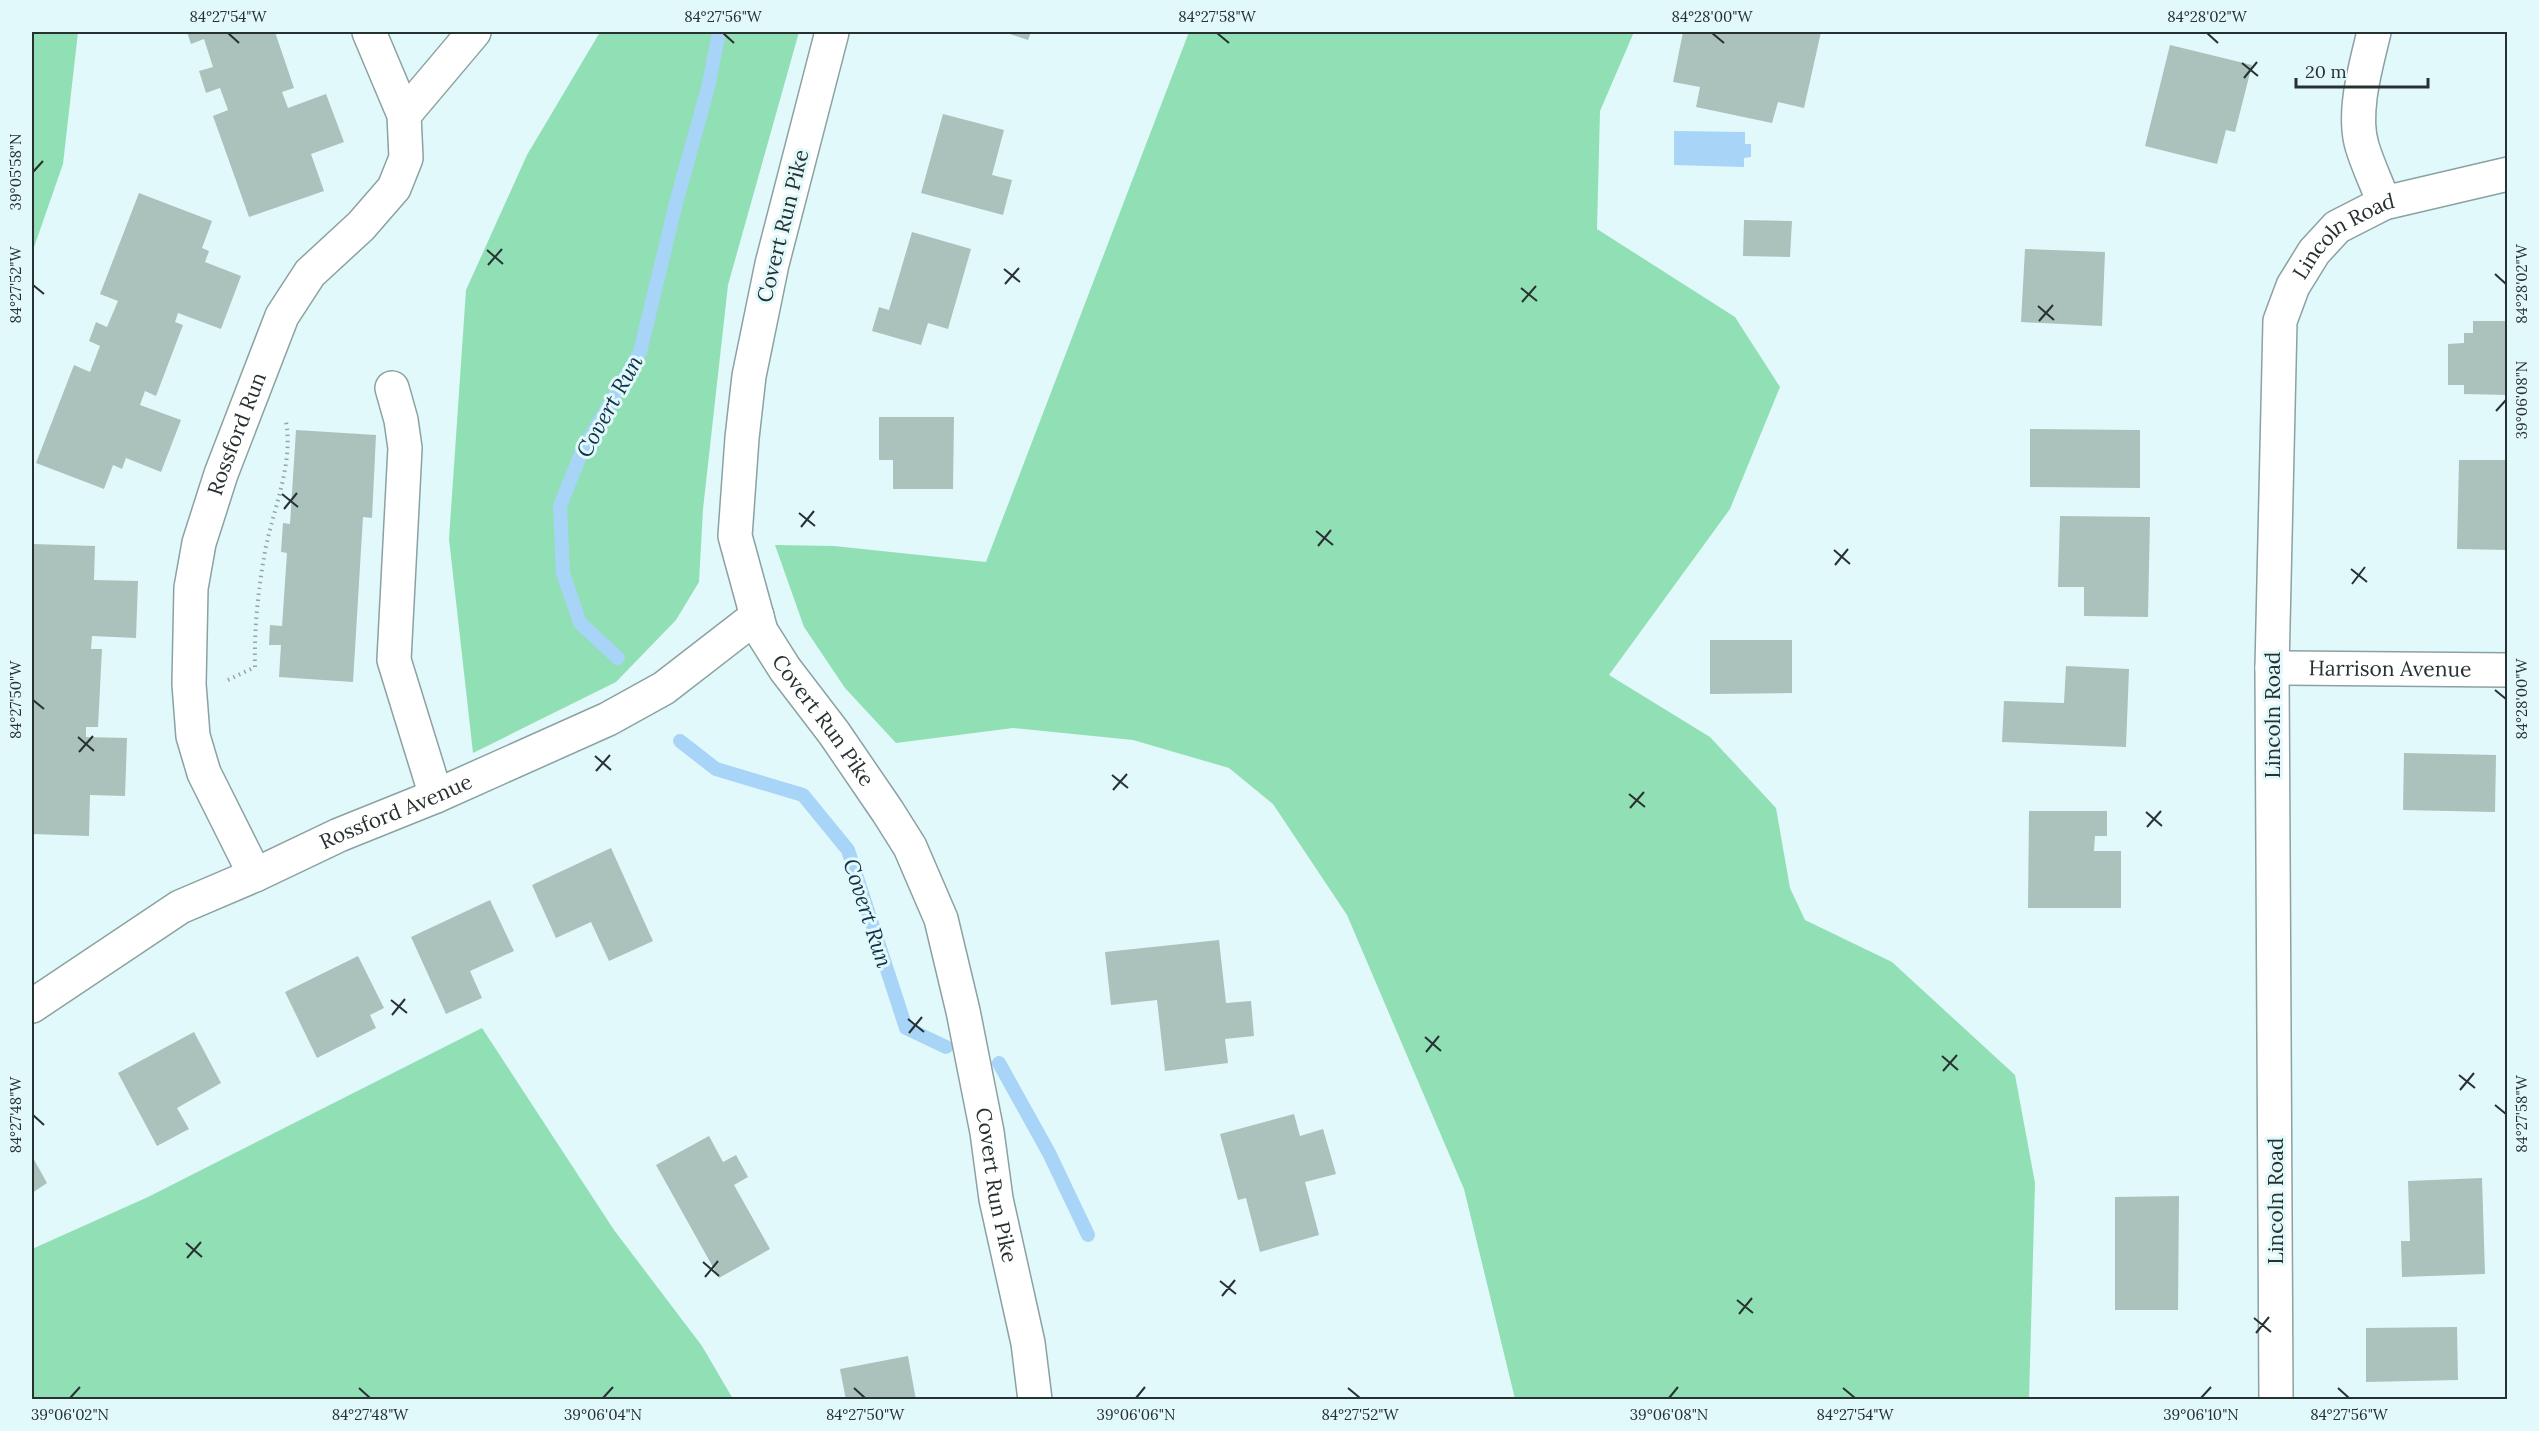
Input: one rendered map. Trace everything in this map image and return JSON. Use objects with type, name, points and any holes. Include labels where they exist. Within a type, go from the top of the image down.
[{"type":"street","name":"Rossford Run","points":[[255,875],[204,773],[193,736],[190,697],[191,588],[199,543],[221,474],[282,316],[310,273],[361,226],[394,188],[406,158],[404,115],[369,32]]},
{"type":"street","points":[[404,115],[474,32]]},
{"type":"street","name":"Covert Run Pike","points":[[832,32],[772,264],[749,376],[735,536],[761,631],[785,669],[834,733],[894,821],[910,847],[941,919],[987,1132],[996,1199],[1028,1343],[1035,1400]]},
{"type":"street","points":[[2374,32],[2363,77],[2360,108],[2362,144],[2384,203]]},
{"type":"street","name":"Lincoln Road","points":[[2276,1400],[2272,668],[2280,321],[2293,286],[2314,252],[2337,226],[2384,203],[2508,174]]},
{"type":"street","points":[[392,388],[401,420],[405,448],[394,660],[436,796]]},
{"type":"street","name":"Rossford Avenue","points":[[32,1006],[180,907],[339,835],[436,796],[608,719],[664,688],[757,616]]},
{"type":"street","name":"Harrison Avenue","points":[[2272,668],[2508,670]]},
{"type":"path","points":[[190,697],[255,667],[264,557],[283,478],[288,435],[284,412],[254,387]]},
{"type":"green space","points":[[32,32],[78,32],[63,164],[32,253]]},
{"type":"green space","points":[[600,32],[799,32],[728,285],[703,509],[699,582],[676,620],[616,682],[473,753],[449,539],[466,290],[527,155]]},
{"type":"green space","points":[[1189,32],[1634,32],[1600,111],[1597,229],[1735,317],[1780,387],[1730,509],[1609,675],[1710,737],[1776,808],[1790,888],[1805,920],[1892,962],[2015,1075],[2035,1183],[2029,1399],[1515,1399],[1464,1189],[1347,915],[1273,804],[1229,768],[1133,740],[1013,728],[896,743],[845,688],[804,627],[775,545],[834,546],[986,562]]},
{"type":"green space","points":[[482,1028],[614,1230],[702,1346],[733,1399],[32,1399],[32,1249],[148,1197]]},
{"type":"water","points":[[1674,131],[1745,132],[1745,144],[1751,144],[1751,157],[1744,158],[1744,167],[1674,165]]},
{"type":"building","points":[[187,32],[275,32],[294,88],[282,92],[288,108],[326,94],[344,142],[311,154],[324,191],[249,217],[213,116],[228,110],[220,88],[206,93],[199,71],[213,67],[204,39],[191,44]]},
{"type":"building","points":[[1004,32],[1031,32],[1028,40]]},
{"type":"building","points":[[1683,32],[1821,32],[1804,108],[1778,102],[1772,123],[1696,107],[1700,87],[1673,82]]},
{"type":"building","points":[[2170,45],[2252,65],[2235,132],[2226,130],[2217,164],[2145,146]]},
{"type":"building","points":[[943,114],[1004,130],[992,175],[1012,180],[1003,215],[921,193]]},
{"type":"building","points":[[139,193],[212,221],[202,248],[209,251],[205,262],[241,276],[221,329],[178,313],[175,322],[183,325],[156,396],[145,391],[140,405],[181,420],[161,472],[126,458],[122,469],[113,465],[104,489],[36,463],[74,365],[90,372],[100,346],[89,341],[96,322],[107,327],[118,301],[100,294]]},
{"type":"building","points":[[1744,220],[1792,221],[1790,257],[1743,256]]},
{"type":"building","points":[[912,232],[971,249],[948,329],[928,323],[921,345],[872,331],[879,307],[889,310]]},
{"type":"building","points":[[2025,249],[2105,252],[2102,326],[2021,322]]},
{"type":"building","points":[[2473,321],[2508,321],[2508,395],[2464,394],[2464,385],[2448,385],[2448,344],[2464,343],[2464,333],[2473,333]]},
{"type":"building","points":[[879,417],[954,417],[953,489],[893,489],[893,460],[879,460]]},
{"type":"building","points":[[2030,429],[2140,430],[2140,488],[2030,487]]},
{"type":"building","points":[[296,430],[376,435],[372,518],[363,517],[353,682],[279,677],[281,645],[269,645],[270,625],[282,626],[287,553],[281,552],[283,523],[290,524]]},
{"type":"building","points":[[2459,460],[2508,460],[2508,550],[2457,549]]},
{"type":"building","points":[[2060,516],[2150,517],[2148,617],[2084,616],[2084,587],[2058,587]]},
{"type":"building","points":[[32,544],[95,546],[94,580],[138,581],[136,638],[92,636],[91,649],[102,649],[98,727],[86,727],[86,737],[127,738],[125,796],[90,795],[89,836],[32,834]]},
{"type":"building","points":[[1710,640],[1792,640],[1792,693],[1710,694]]},
{"type":"building","points":[[2066,666],[2129,669],[2126,747],[2002,742],[2004,701],[2064,703]]},
{"type":"building","points":[[2404,753],[2496,755],[2495,812],[2403,810]]},
{"type":"building","points":[[2029,811],[2107,811],[2107,836],[2095,836],[2094,851],[2121,851],[2121,908],[2028,908]]},
{"type":"building","points":[[611,848],[653,941],[609,961],[591,922],[556,938],[532,885]]},
{"type":"building","points":[[490,900],[514,951],[470,971],[482,998],[446,1014],[411,937]]},
{"type":"building","points":[[1219,940],[1226,1003],[1251,1001],[1254,1036],[1225,1039],[1228,1063],[1165,1071],[1157,1000],[1111,1005],[1105,952]]},
{"type":"building","points":[[358,956],[384,1008],[370,1015],[376,1028],[317,1058],[285,992]]},
{"type":"building","points":[[194,1032],[221,1083],[177,1108],[189,1129],[157,1146],[118,1073]]},
{"type":"building","points":[[1294,1114],[1300,1136],[1323,1129],[1336,1174],[1305,1182],[1319,1235],[1260,1252],[1246,1198],[1238,1200],[1220,1134]]},
{"type":"building","points":[[709,1136],[723,1162],[736,1155],[748,1177],[734,1185],[770,1249],[719,1278],[656,1165]]},
{"type":"building","points":[[32,1156],[47,1183],[32,1193]]},
{"type":"building","points":[[2482,1178],[2485,1274],[2402,1277],[2401,1241],[2410,1241],[2408,1181]]},
{"type":"building","points":[[2179,1196],[2178,1310],[2115,1310],[2115,1197]]},
{"type":"building","points":[[2457,1327],[2458,1380],[2366,1382],[2366,1328]]},
{"type":"building","points":[[908,1356],[916,1400],[846,1400],[840,1369]]},
{"type":"waterway","name":"Covert Run","points":[[618,658],[580,623],[563,573],[560,506],[582,451],[640,352],[677,199],[708,88],[719,32]]},
{"type":"waterway","name":"Covert Run","points":[[680,741],[716,769],[803,795],[848,850],[906,1028],[946,1047]]},
{"type":"waterway","name":"Covert Run","points":[[999,1063],[1049,1153],[1088,1235]]}]
